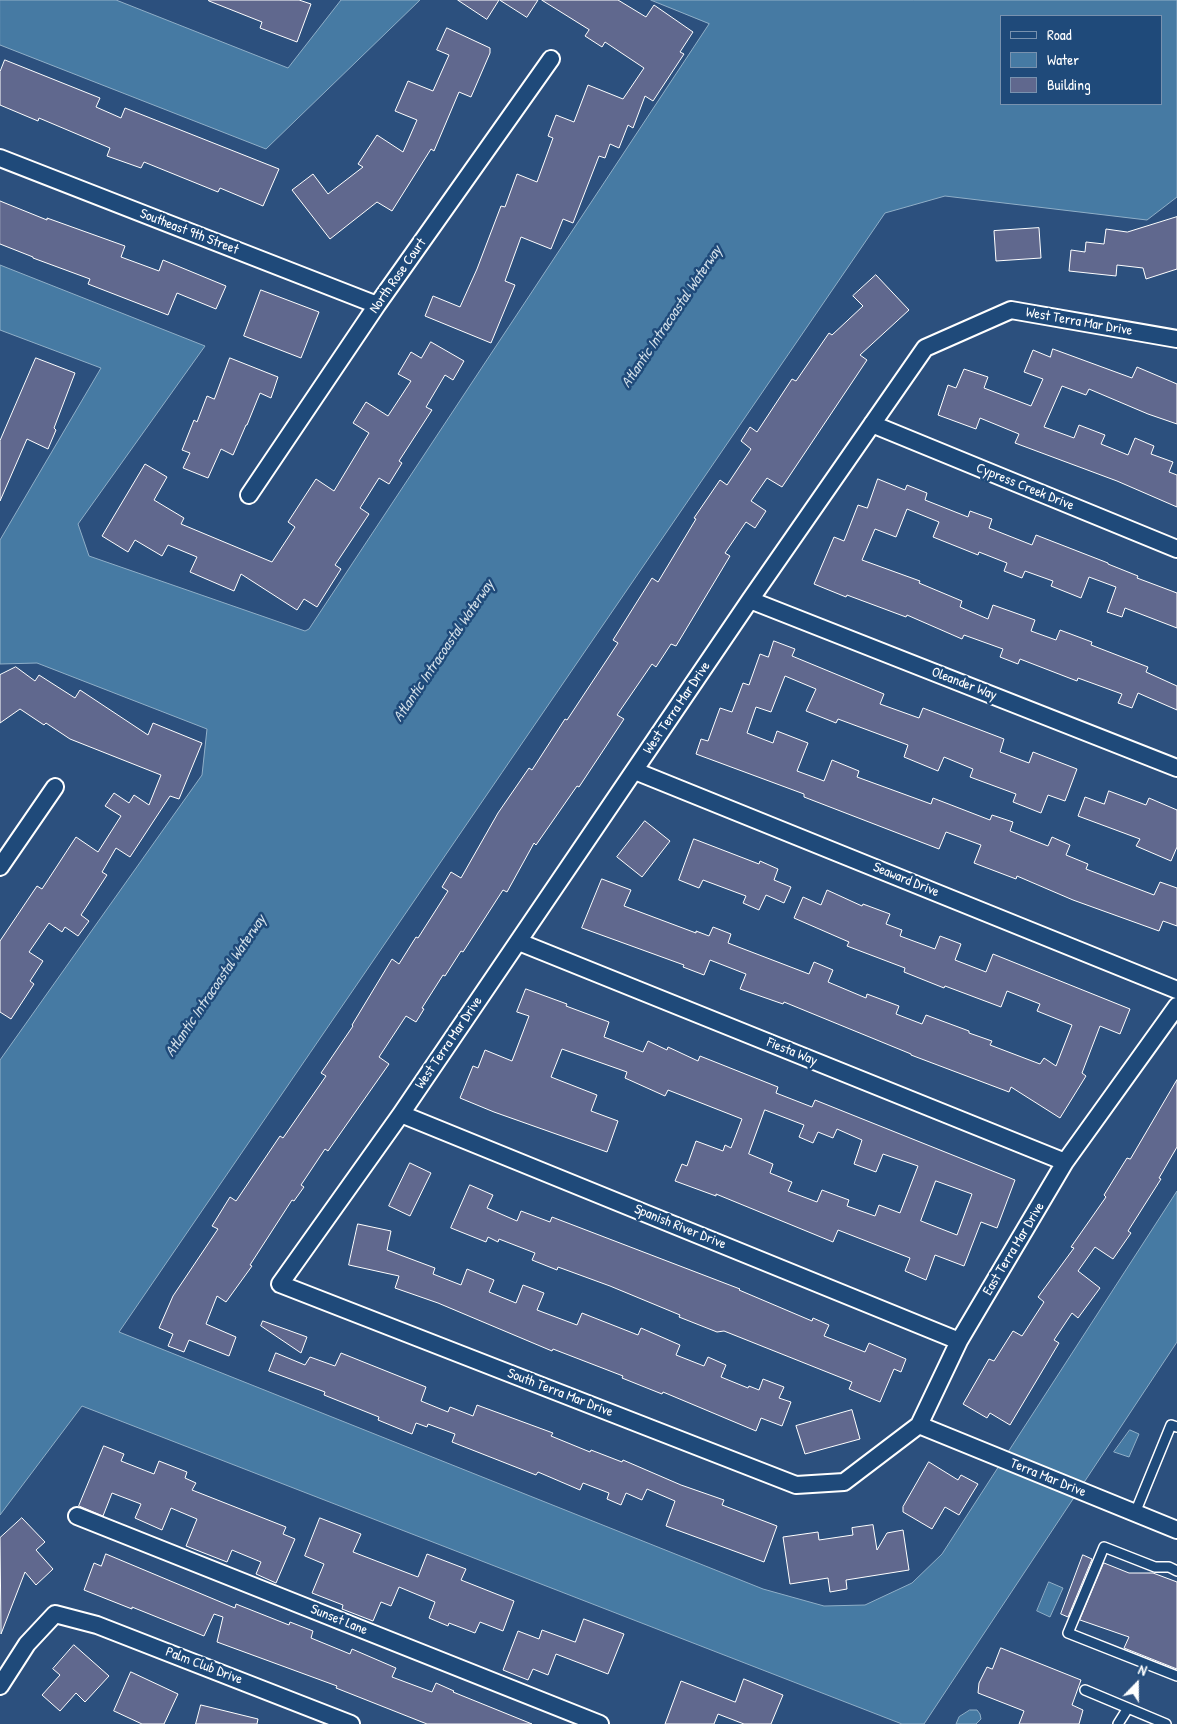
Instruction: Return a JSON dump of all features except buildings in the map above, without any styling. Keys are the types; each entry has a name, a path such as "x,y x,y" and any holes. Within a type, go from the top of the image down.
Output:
{"street":[{"name":"North Rose Court","path":"249,495 377,305 551,59"},
{"name":"Southeast 9th Street","path":"0,158 377,305"},
{"name":"West Terra Mar Drive","path":"280,1284 519,942 750,600 925,348 1011,310 1177,339"},
{"name":"Cypress Creek Drive","path":"872,424 1177,549"},
{"name":"Oleander Way","path":"750,600 1177,768"},
{"name":"Seaward Drive","path":"635,771 1177,990"},
{"path":"0,867 55,787"},
{"name":"Fiesta Way","path":"519,942 1066,1162"},
{"name":"East Terra Mar Drive","path":"844,1482 919,1425 959,1340 1066,1162 1177,1006"},
{"name":"Spanish River Drive","path":"400,1114 959,1340"},
{"name":"South Terra Mar Drive","path":"280,1284 796,1485 844,1482"},
{"name":"Terra Mar Drive","path":"919,1425 1177,1530"},
{"name":"Sunset Lane","path":"77,1516 600,1724"},
{"name":"Palm Club Drive","path":"0,1686 27,1644 55,1614 97,1624 351,1724"}],"lane":[{"path":"1135,1513 1170,1424 1177,1427"},
{"path":"1177,1571 1169,1567 1155,1567 1104,1547 1068,1632 1177,1676"},
{"path":"1085,1690 1166,1724"},
{"path":"1118,1724 1128,1708"}],"water":[{"path":"0,0 116,0 288,68 341,0 420,0 266,149 0,45"},
{"name":"Atlantic Intracoastal Waterway","path":"651,0 1177,0 1177,197 1147,220 945,196 885,213 119,1332 763,1589 824,1606 865,1605 912,1583 942,1554 1177,1191 1177,1342 924,1724 902,1724 82,1406 0,1515 0,1060 202,775 207,729 37,663 0,664 0,540 101,368 0,330 0,265 205,346 78,524 89,556 305,631 309,629 709,24"},
{"path":"1130,1430 1139,1434 1129,1457 1114,1452"},
{"path":"1049,1582 1063,1588 1050,1617 1037,1611"},
{"path":"970,1710 977,1710 981,1719 976,1724 956,1724 959,1717"}]}
